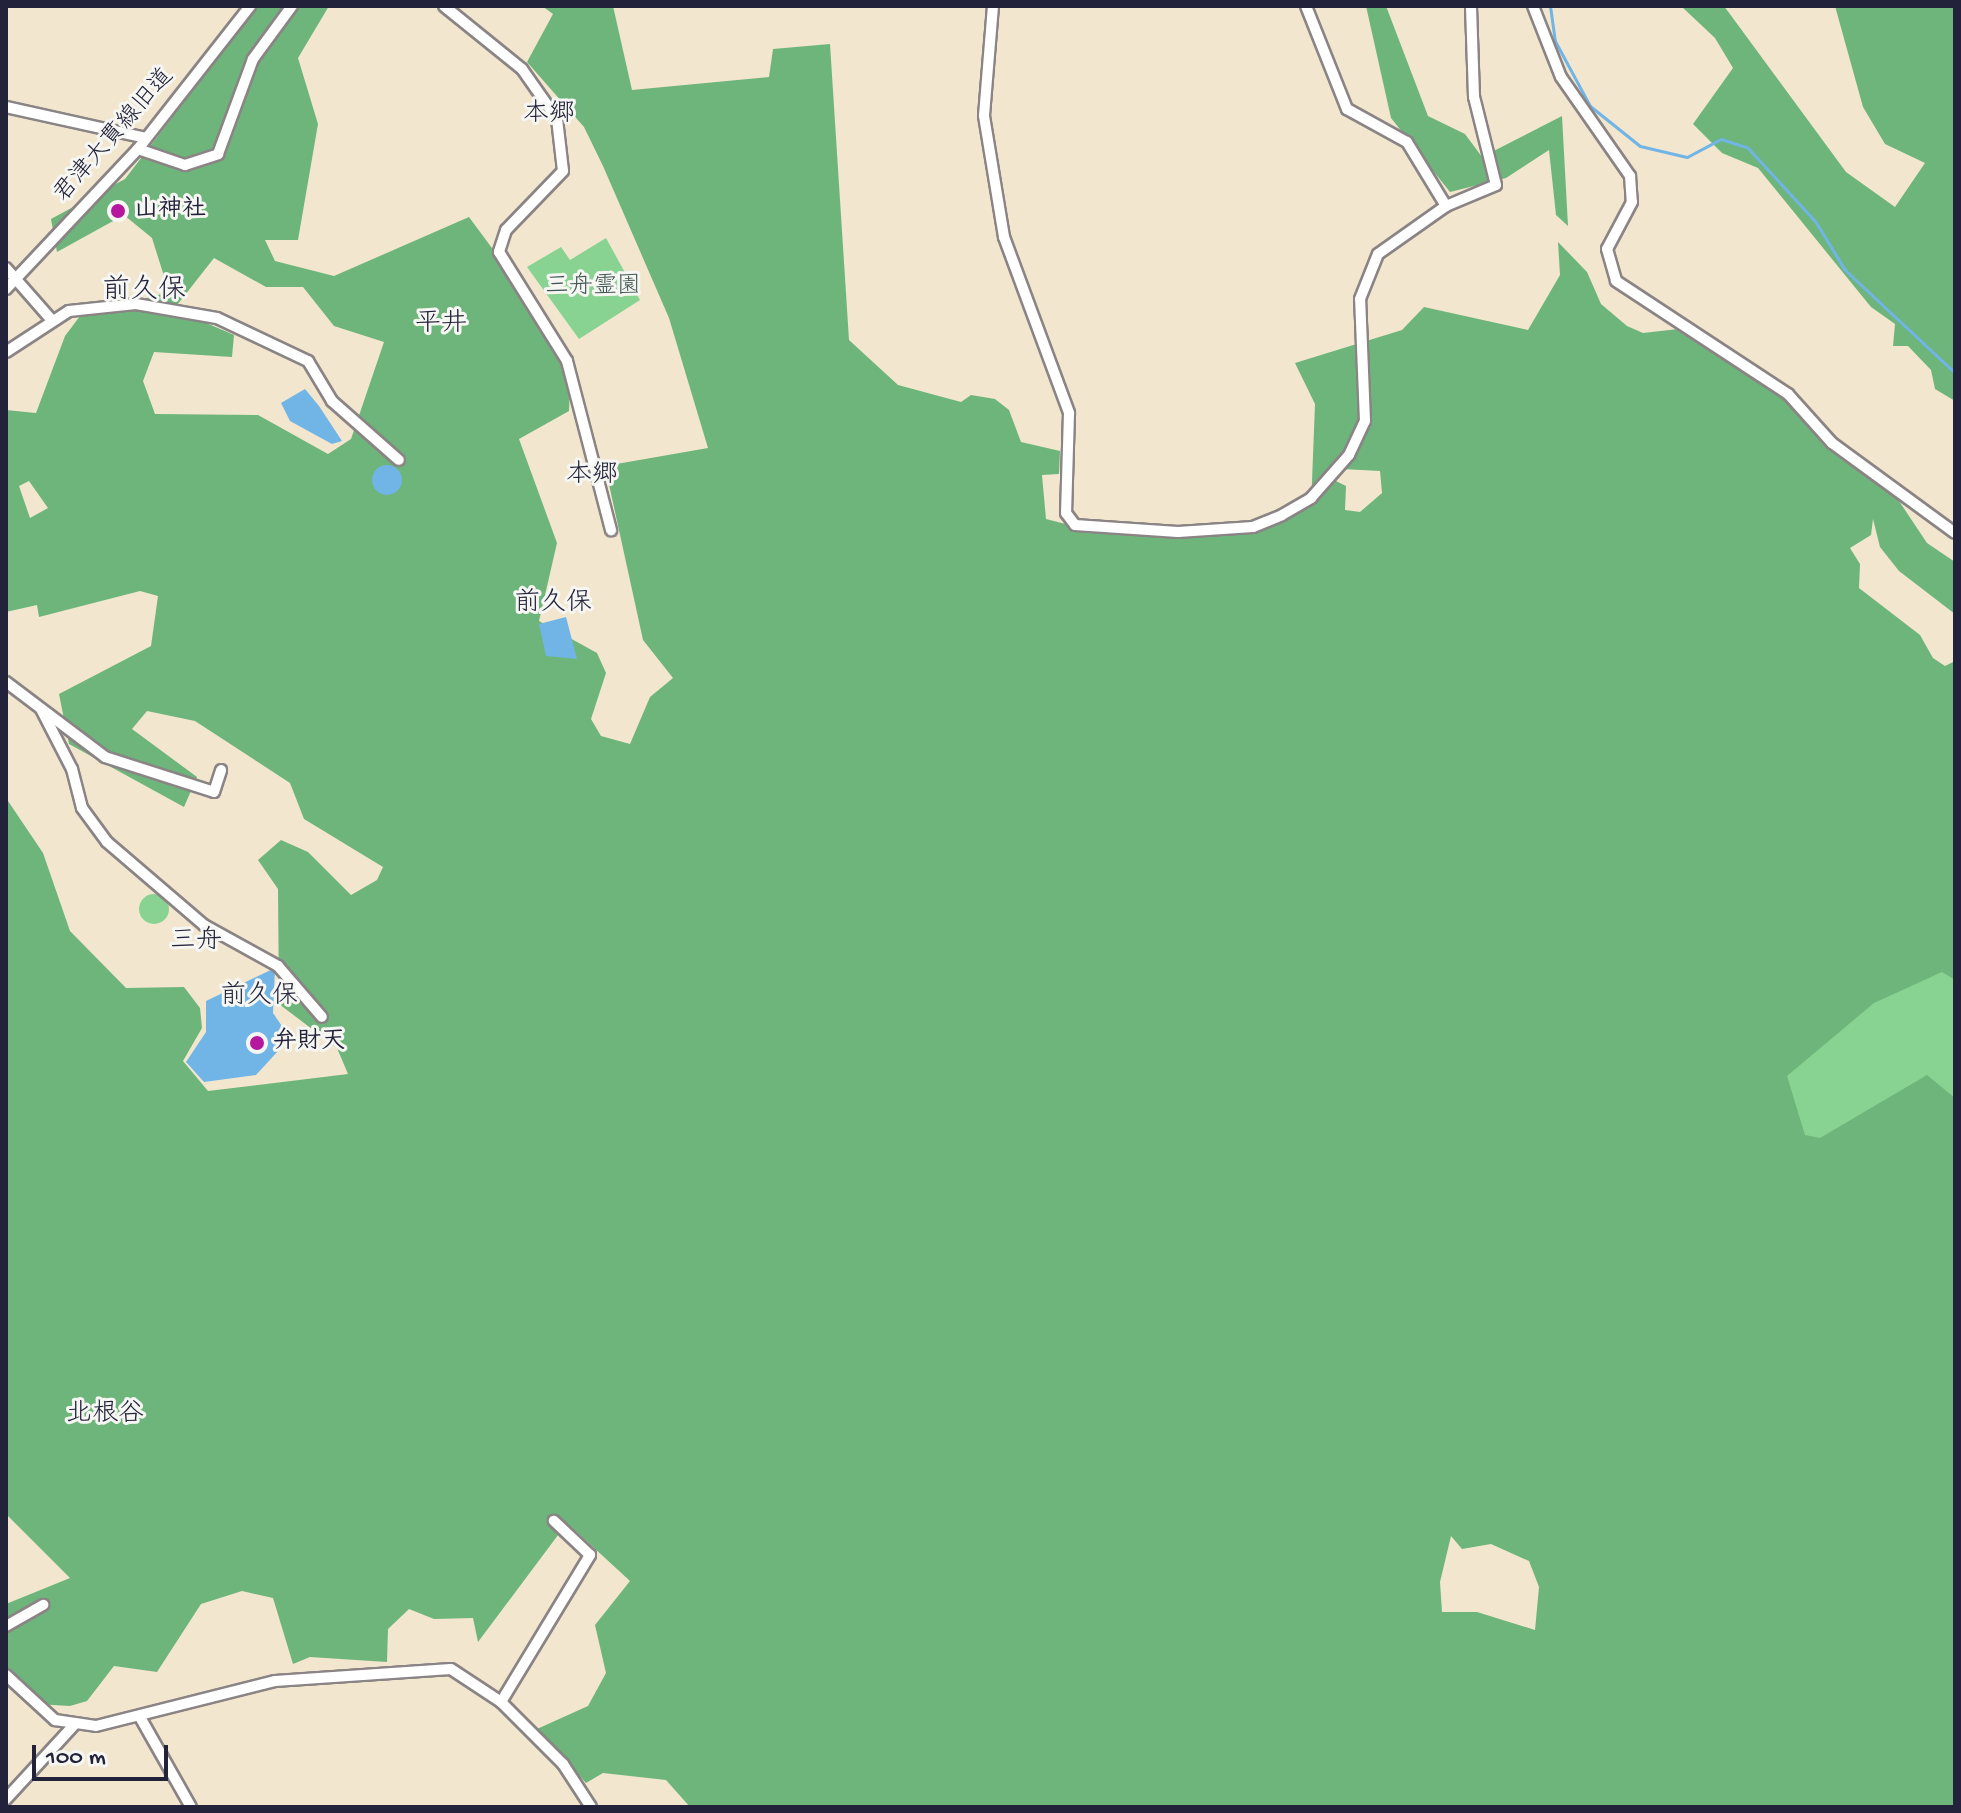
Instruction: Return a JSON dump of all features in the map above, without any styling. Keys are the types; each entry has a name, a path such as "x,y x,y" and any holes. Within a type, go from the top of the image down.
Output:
{"street":[{"name":"君津大貫線旧道","path":"6,289 138,149 250,6"},
{"path":"138,149 185,165 218,154 253,59 292,6"},
{"path":"444,6 522,69 557,119 563,171 506,230 499,252 567,361 611,530"},
{"path":"993,6 989,143 1004,237 1069,413 1066,513 1075,525 1227,531 1253,527 1311,498 1337,475 1365,421 1363,284 1394,237 1446,206 1490,190 1497,177 1474,97 1471,6"},
{"path":"1306,6 1347,109 1407,142 1446,206"},
{"path":"1533,6 1561,77 1630,176 1632,202 1607,249 1616,281 1788,394 1832,443 1955,533"},
{"path":"6,107 146,138"},
{"path":"6,268 50,318"},
{"path":"6,352 50,318 136,304 240,325 308,361 332,401 399,460"},
{"path":"6,682 105,757 214,792 221,770"},
{"path":"41,709 72,769 82,808 107,842 204,925 278,966 322,1017"},
{"path":"501,1702 590,1555 554,1521"},
{"path":"6,1626 43,1605"},
{"path":"6,1675 39,1710 74,1725 140,1717 275,1681 435,1666 470,1677 501,1702 563,1764 591,1807"},
{"path":"140,1717 191,1807"},
{"path":"6,1799 74,1725"}],"green space":[{"path":"258,6 329,6 298,58 318,124 298,240 265,240 275,261 334,276 469,217 571,355 569,411 519,439 557,543 539,621 597,653 606,673 591,719 601,736 630,744 650,697 673,678 643,640 605,466 708,448 669,318 603,166 584,127 527,62 553,14 542,6 613,6 632,90 769,77 773,49 830,44 849,340 898,385 961,402 971,395 995,399 1009,410 1021,442 1060,451 1059,474 1042,475 1046,519 1093,531 1178,536 1254,520 1301,499 1311,507 1315,404 1295,363 1402,330 1424,307 1528,330 1560,275 1558,242 1587,272 1601,304 1627,326 1643,333 1678,329 1792,401 1897,498 1927,543 1955,562 1955,614 1899,571 1880,547 1873,519 1871,535 1850,548 1860,564 1859,588 1920,635 1933,658 1945,666 1955,661 1955,980 1942,972 1874,1003 1787,1076 1805,1135 1820,1138 1927,1075 1955,1098 1955,1807 690,1807 666,1780 603,1773 586,1783 537,1729 588,1706 606,1673 595,1625 630,1581 567,1523 478,1642 473,1618 434,1619 409,1609 388,1629 387,1662 310,1657 293,1664 273,1598 242,1591 201,1604 157,1672 114,1666 87,1701 70,1706 36,1704 20,1691 7,1667 6,1604 70,1578 6,1514 6,798 43,853 70,931 126,988 184,987 200,1008 202,1028 183,1061 208,1091 348,1074 337,1048 279,1004 278,889 258,860 281,840 308,852 351,895 377,880 383,867 304,819 290,783 195,721 147,711 132,729 197,777 184,807 69,744 59,694 151,646 158,596 140,591 39,617 37,605 6,612 6,410 36,413 65,336 80,316 169,292 152,238 124,215 57,252 51,219 125,179","holes":["214,258 266,287 303,287 334,326 384,342 351,439 328,454 258,415 155,414 143,381 154,352 232,357 234,335 174,309","1342,469 1380,471 1382,493 1360,512 1345,510 1346,486 1332,479","29,481 48,508 30,518 19,486","1451,1536 1462,1549 1491,1544 1529,1561 1539,1587 1535,1630 1477,1612 1442,1612 1440,1582"]},
{"path":"1366,6 1386,6 1428,116 1465,134 1482,157 1562,116 1568,226 1556,215 1549,150 1506,178 1450,192 1391,118"},
{"path":"1681,6 1724,6 1846,172 1895,207 1925,163 1885,144 1863,107 1835,6 1955,6 1955,401 1935,389 1931,370 1908,346 1893,346 1895,324 1871,307 1758,168 1722,153 1693,124 1733,68 1715,38"},
{"name":"三舟霊園","path":"606,238 640,300 579,339 527,267 561,247 570,260"},
{"path":"154,894 165,898 169,909 165,920 154,924 143,920 139,909 143,898"},
{"path":"1955,946 1955,1262 1787,1159 1750,1068"}],"water":[{"path":"305,389 342,441 332,444 290,421 281,403"},
{"path":"387,465 398,469 402,480 398,491 387,495 376,491 372,480 376,469"},
{"path":"566,617 577,659 546,656 539,624"},
{"path":"275,968 273,1013 290,1038 256,1075 204,1082 186,1062 206,1032 206,1001"}],"waterway":[{"path":"1550,6 1555,41 1590,106 1640,146 1687,157 1721,139 1748,148 1815,221 1845,270 1955,373"}],"place":[{"name":"山神社","path":"118,211"},
{"name":"弁財天","path":"257,1043"}],"district":[{"name":"本郷","path":"549,116"},
{"name":"前久保","path":"144,292"},
{"name":"平井","path":"441,326"},
{"name":"本郷","path":"592,477"},
{"name":"前久保","path":"553,605"},
{"name":"三舟","path":"196,943"},
{"name":"前久保","path":"259,998"},
{"name":"北根谷","path":"105,1416"}]}
